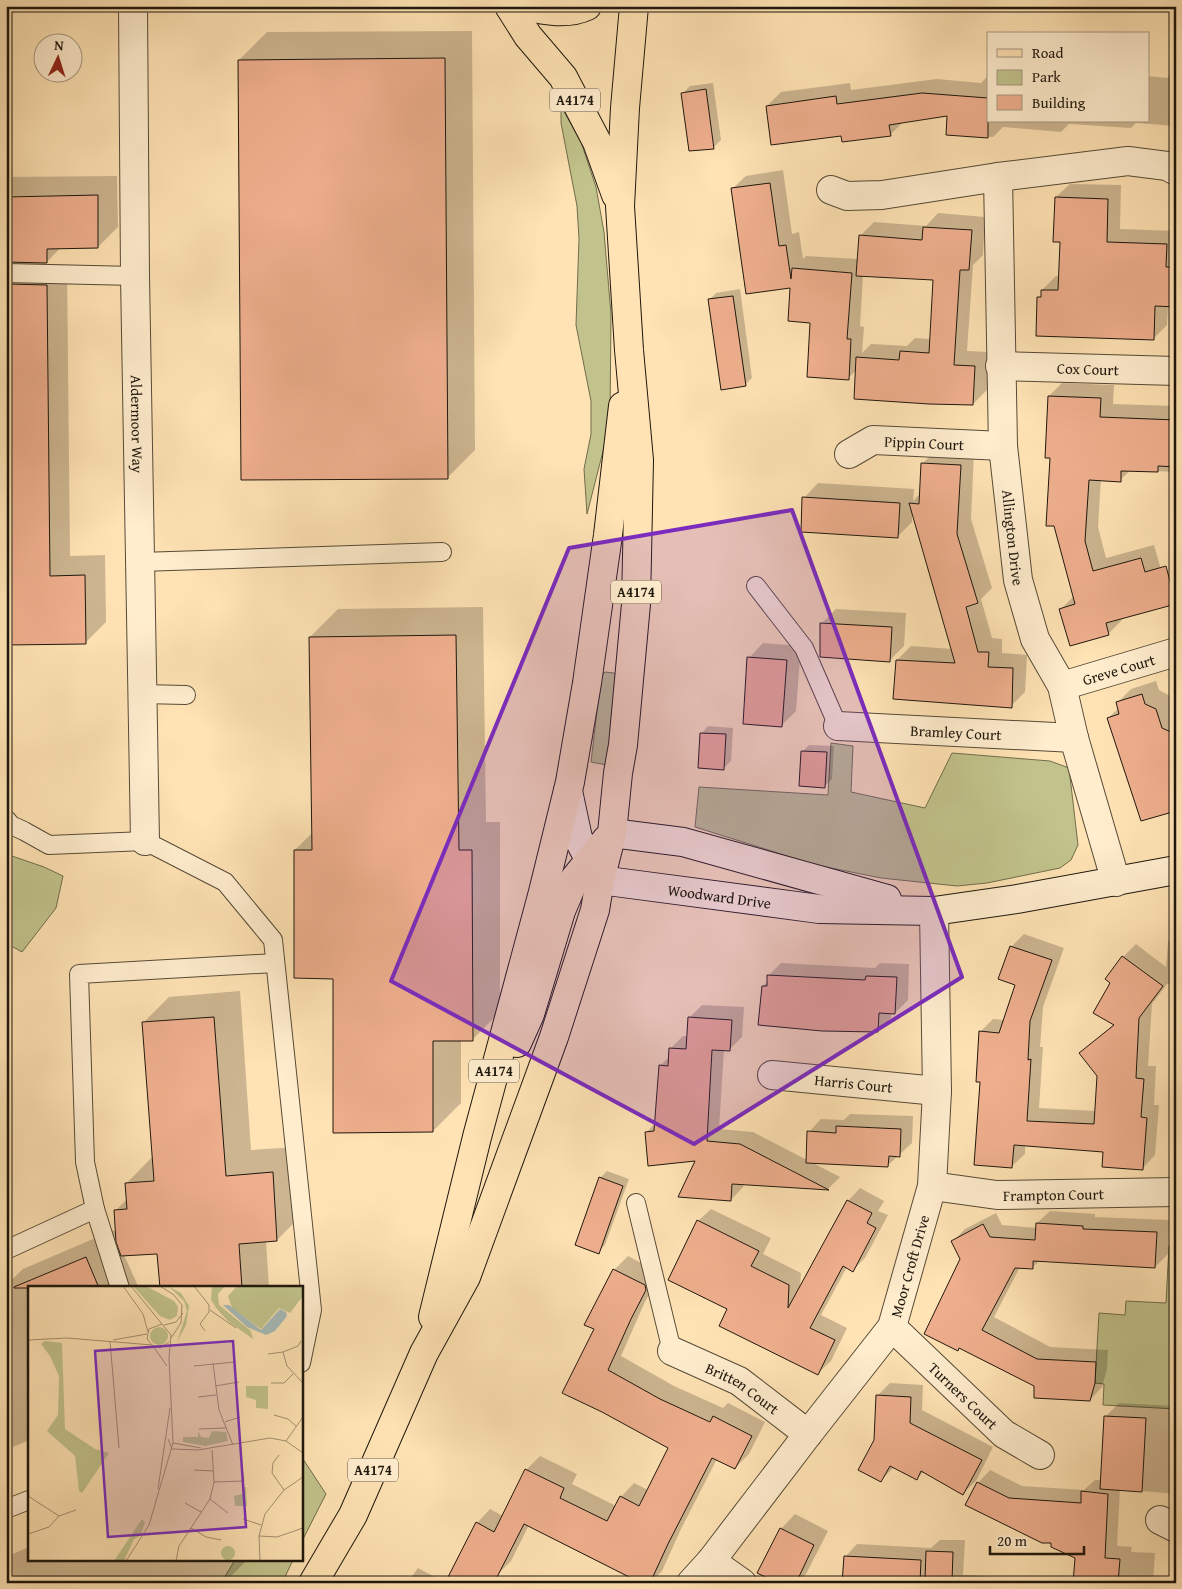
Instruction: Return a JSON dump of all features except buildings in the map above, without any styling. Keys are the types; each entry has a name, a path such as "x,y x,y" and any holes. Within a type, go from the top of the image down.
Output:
{"main road":[{"name":"A4174","path":"508,6 528,36 563,77 596,142 620,206"},
{"path":"526,6 560,12 581,9 587,6"},
{"name":"A4174","path":"313,1583 353,1515 424,1353 466,1278 554,1037 595,910 595,870 612,833 623,745 636,604 639,460 629,350 620,206 625,108 634,6"},
{"name":"A4174","path":"424,1353 477,1137 542,896 568,791 605,554 629,350"},
{"name":"A4174","path":"477,1137 530,1014 561,911 575,878 595,870"}],"street":[{"name":"Aldermoor Way","path":"133,6 135,276 145,840"},
{"path":"831,190 846,196 882,195 998,177 1128,161 1167,166 1176,171"},
{"name":"Allington Drive","path":"998,177 1000,366 1003,446 1018,580 1036,639 1062,686 1074,738 1116,882"},
{"name":"Cox Court","path":"1000,366 1176,372"},
{"name":"Pippin Court","path":"850,454 873,440 1003,446"},
{"name":"Greve Court","path":"1062,686 1176,652"},
{"name":"Bramley Court","path":"838,726 1074,738"},
{"path":"568,791 578,838 595,870"},
{"name":"Woodward Drive","path":"612,833 683,842 846,889 934,911"},
{"name":"Woodward Drive","path":"595,870 819,909 934,911 1017,899 1176,870"},
{"name":"Moor Croft Drive","path":"691,1583 711,1561 892,1327 932,1186 936,1091 934,911"},
{"name":"Harris Court","path":"772,1075 936,1091"},
{"name":"Frampton Court","path":"932,1186 997,1195 1176,1192"},
{"name":"Turners Court","path":"892,1327 1004,1434 1040,1455"},
{"name":"Britten Court","path":"672,1351 739,1381 808,1434"},
{"path":"711,1561 742,1583"}],"lane":[{"path":"6,273 135,276"},
{"path":"140,562 442,552"},
{"path":"756,586 804,648 838,726"},
{"path":"142,694 186,695"},
{"path":"6,819 11,825 24,830 49,845 145,840 225,882 273,940 312,1310 302,1358"},
{"path":"119,1286 95,1209 85,1162 79,974 275,963"},
{"path":"636,1203 672,1351"},
{"path":"6,1250 95,1209"},
{"path":"6,1509 28,1500"}],"highlighted area":[{"path":"792,510 962,977 694,1144 391,981 569,548"}],"green space":[{"path":"561,106 581,142 596,187 604,232 611,314 610,424 587,514 584,469 591,434 591,401 576,325 579,239 577,206 561,123"},
{"path":"605,672 614,673 617,676 607,765 591,762 601,677"},
{"path":"831,743 853,746 851,792 925,808 952,753 1050,761 1069,768 1078,845 1071,860 1060,868 987,883 957,886 881,878 816,865 695,827 699,787 828,795"},
{"path":"6,854 44,867 63,876 56,908 22,952 6,943"},
{"path":"1169,1246 1176,1246 1176,1409 1103,1405 1104,1384 1095,1383 1099,1313 1125,1315 1126,1301 1166,1303"},
{"path":"302,1458 326,1494 302,1541"},
{"path":"234,1562 292,1562 282,1583 221,1583"}]}
